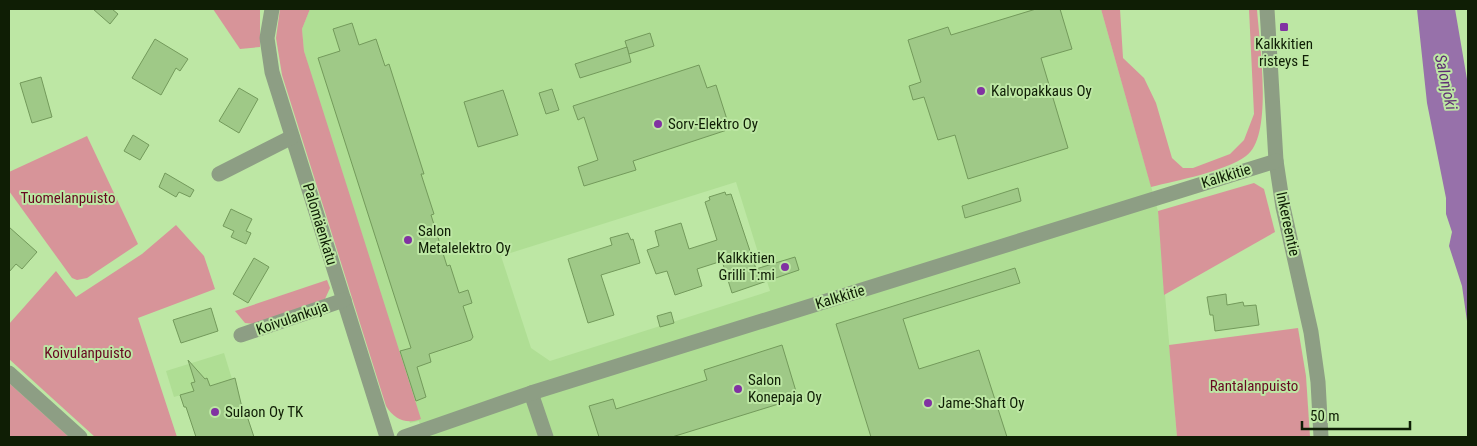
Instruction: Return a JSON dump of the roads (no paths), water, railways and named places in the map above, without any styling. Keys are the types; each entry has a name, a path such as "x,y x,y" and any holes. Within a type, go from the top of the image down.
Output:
{"street":[{"name":"Palomäenkatu","path":"272,9 267,38 270,60 292,137 387,437"},
{"name":"Inkereentie","path":"1268,9 1276,161 1283,207 1311,332 1318,382 1321,437"},
{"path":"219,174 292,137"},
{"name":"Kalkkitie","path":"404,437 531,393 1276,161"},
{"name":"Koivulankuja","path":"241,335 344,300"},
{"path":"9,373 80,437"},
{"path":"531,393 546,437"}],"water":[{"name":"Salonjoki","path":"1417,9 1455,9 1468,85 1468,328 1462,286 1449,246 1452,232 1446,214 1446,198 1427,103"}],"place":[{"name":"Kalkkitien risteys E","path":"1284,27"},
{"name":"Kalvopakkaus Oy","path":"981,91"},
{"name":"Sorv-Elektro Oy","path":"658,124"},
{"name":"Salon Metalelektro Oy","path":"408,240"},
{"name":"Kalkkitien Grilli T:mi","path":"785,267"},
{"name":"Salon Konepaja Oy","path":"738,389"},
{"name":"Jame-Shaft Oy","path":"928,403"},
{"name":"Sulaon Oy TK","path":"215,412"}],"park label":[{"name":"Tuomelanpuisto","path":"68,198"},
{"name":"Koivulanpuisto","path":"88,353"},
{"name":"Rantalanpuisto","path":"1254,386"}]}
